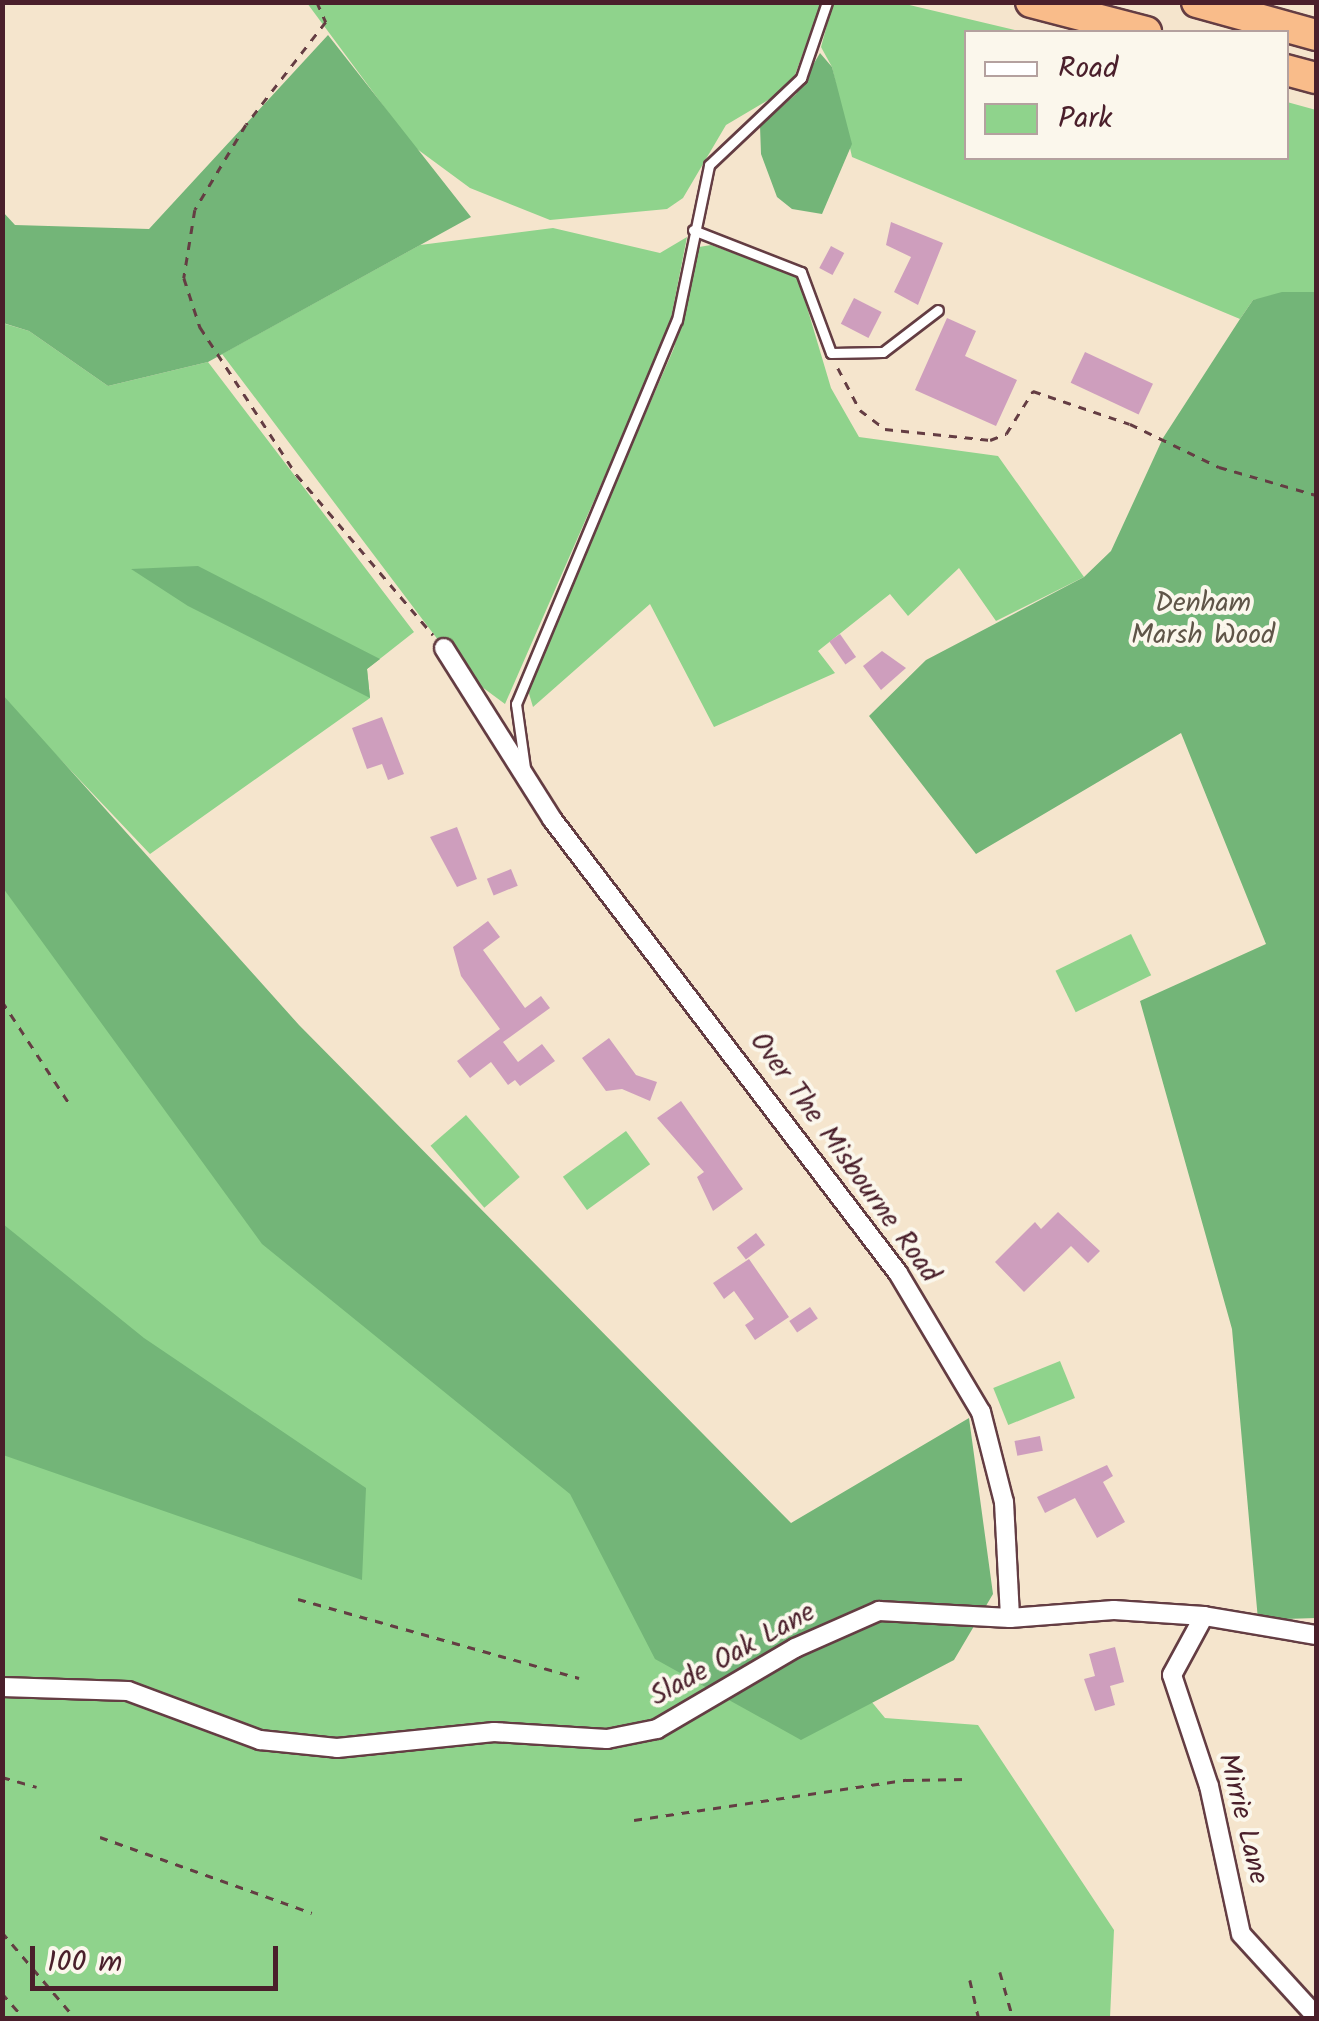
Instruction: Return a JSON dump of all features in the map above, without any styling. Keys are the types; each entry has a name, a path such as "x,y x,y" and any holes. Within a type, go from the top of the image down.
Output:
{"highway":[{"path":"1031,2 1138,30"},
{"path":"1197,2 1316,34"},
{"path":"1289,71 1316,78"}],"street":[{"name":"Over The Misbourne Road","path":"444,648 524,778 898,1272 981,1412 1004,1502 1010,1618"},
{"name":"Slade Oak Lane","path":"2,1686 128,1691 260,1740 337,1748 494,1732 607,1739 656,1729 794,1648 879,1611 1010,1618 1114,1610 1204,1616 1316,1635"},
{"name":"Mirrie Lane","path":"1204,1616 1172,1676 1208,1786 1241,1934 1316,2016"}],"lane":[{"path":"524,778 516,704 650,393 677,320 708,165 792,90 816,46 827,2"},
{"path":"694,230 801,272 831,353 884,352 938,310"}],"path":[{"path":"317,2 326,22 246,125 195,210 184,278 200,327 297,475 444,648"},
{"path":"831,353 860,410 885,429 990,440 1006,434 1032,391 1130,424 1219,467 1316,495"},
{"path":"2,1001 69,1103"},
{"path":"298,1599 579,1678"},
{"path":"634,1820 906,1780 964,1779 961,1770"},
{"path":"2,1777 37,1787"},
{"path":"100,1837 312,1913"},
{"path":"2,1932 75,2018"},
{"path":"1000,1972 1013,2018"},
{"path":"970,1980 978,2018"},
{"path":"2,1993 24,2018"}],"green space":[{"path":"307,3 821,3 795,75 775,96 726,125 683,198 667,209 550,220 470,188 413,146"},
{"path":"833,3 901,3 1015,30 964,30 964,160 1289,160 1289,103 1316,110 1316,292 1253,300 1240,319 852,157 832,67 821,47"},
{"path":"328,35 471,217 208,362 108,386 29,331 3,323 3,212 15,225 149,229"},
{"path":"820,53 832,67 852,144 822,214 792,209 777,197 761,154 760,126 796,94"},
{"path":"553,228 660,253 687,237 669,329 505,704 463,673 222,354 420,245"},
{"path":"711,245 798,277 831,388 859,437 998,456 1084,577 996,621 959,568 908,616 890,594 818,651 835,673 714,727 650,604 533,707 527,687 674,348 699,247"},
{"name":"Denham Marsh Wood","path":"1282,292 1316,292 1316,1618 1258,1620 1232,1329 1140,1001 1266,944 1181,733 976,854 869,716 926,660 1084,577 1111,551 1163,438 1240,319 1253,300"},
{"path":"2,323 29,331 108,386 208,362 414,632 367,669 370,698 150,854 3,699"},
{"path":"198,566 380,659 367,669 370,698 188,606 131,569"},
{"path":"2,694 299,1025 791,1523 969,1418 993,1594 954,1660 801,1740 655,1659 570,1494 262,1244 3,888"},
{"path":"2,711 520,1275 885,1718 978,1725 1114,1930 1110,2018 3,2018"},
{"path":"1131,934 1151,975 1076,1012 1056,971"},
{"path":"466,1115 520,1177 484,1208 431,1146"},
{"path":"626,1131 650,1164 587,1210 563,1177"},
{"path":"3,1224 144,1338 366,1488 362,1580 3,1455"},
{"path":"1060,1361 1075,1398 1008,1425 993,1388"}],"building":[{"path":"891,222 943,243 918,305 894,292 911,257 886,245"},
{"path":"831,246 844,253 833,275 819,268"},
{"path":"854,298 882,312 868,338 841,324"},
{"path":"947,318 976,331 965,356 1017,380 996,426 915,390"},
{"path":"1085,352 1153,384 1139,415 1071,383"},
{"path":"840,634 856,657 845,664 829,641"},
{"path":"882,651 906,668 881,690 863,666"},
{"path":"382,717 404,774 388,780 382,764 367,769 352,728"},
{"path":"457,827 477,879 457,887 430,837"},
{"path":"511,869 518,886 494,895 487,879"},
{"path":"488,921 500,937 483,950 525,1008 541,996 550,1008 503,1042 518,1062 542,1044 555,1061 520,1086 515,1080 508,1085 491,1062 470,1078 457,1061 500,1029 461,976 453,947"},
{"path":"609,1038 636,1075 657,1082 650,1101 622,1089 606,1091 582,1058"},
{"path":"681,1101 743,1189 713,1211 697,1177 704,1172 657,1118"},
{"path":"1058,1212 1100,1251 1088,1263 1071,1246 1024,1292 995,1262 1035,1222 1041,1229"},
{"path":"756,1233 765,1245 746,1259 737,1247"},
{"path":"749,1259 789,1317 755,1340 745,1325 754,1319 734,1291 724,1299 713,1283"},
{"path":"810,1307 818,1319 797,1333 789,1321"},
{"path":"1040,1436 1043,1451 1017,1456 1014,1441"},
{"path":"1107,1465 1113,1476 1103,1482 1125,1522 1097,1538 1075,1498 1045,1513 1037,1497"},
{"path":"1115,1647 1124,1682 1110,1686 1115,1705 1095,1711 1084,1679 1095,1676 1089,1654"}]}
